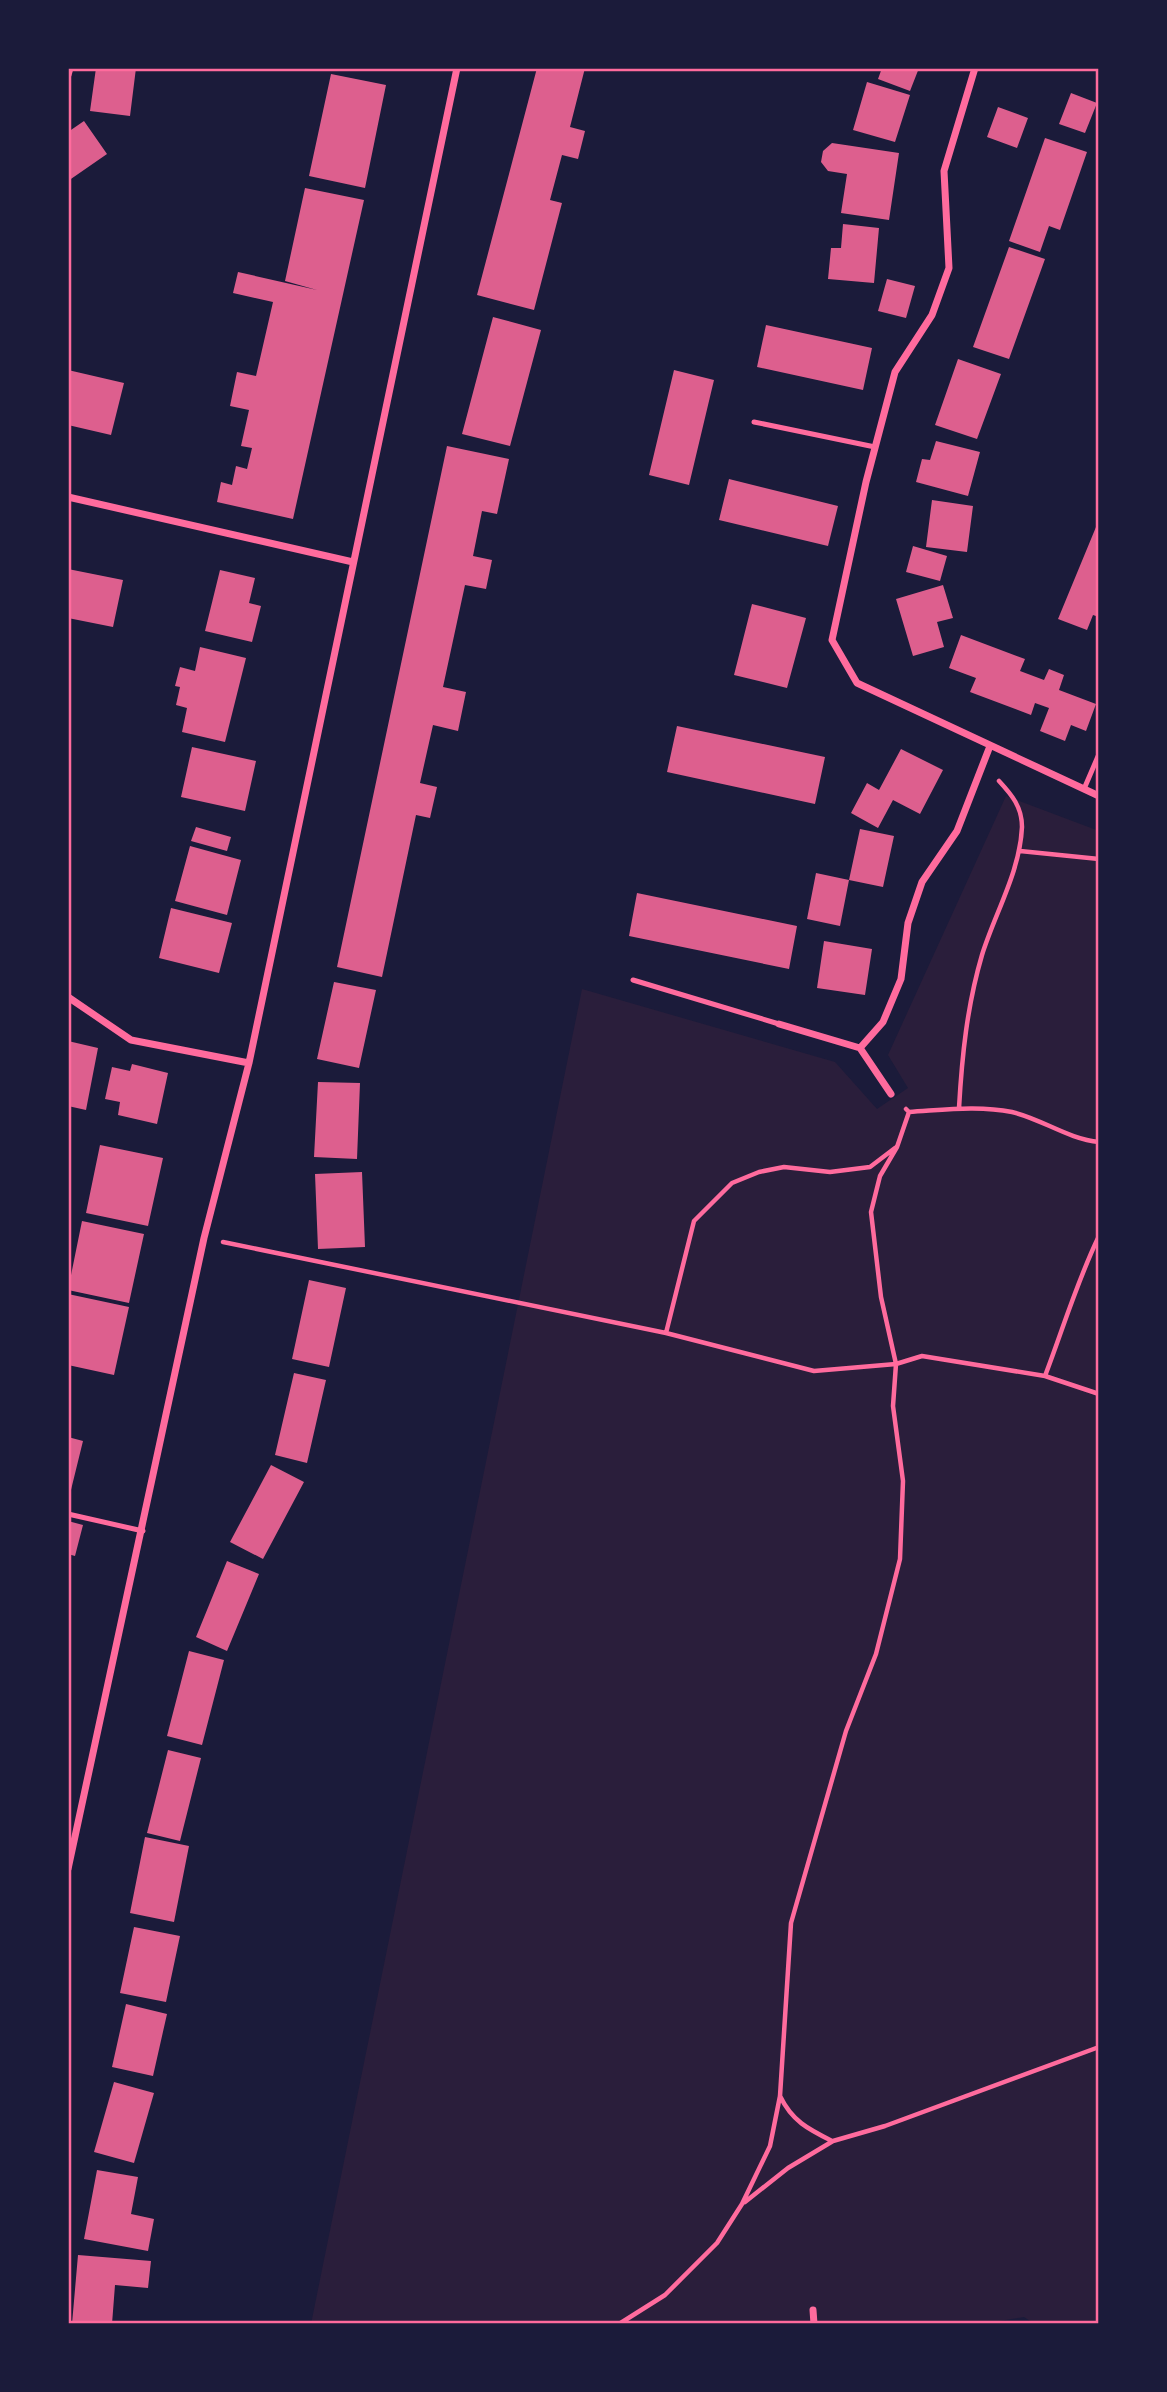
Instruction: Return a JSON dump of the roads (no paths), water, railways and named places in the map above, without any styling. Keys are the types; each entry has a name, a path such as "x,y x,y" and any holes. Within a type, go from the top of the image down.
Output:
{"street":[{"path":"68,75 70,68"},
{"path":"68,1868 143,1531 204,1238 249,1063 457,68"},
{"path":"975,68 944,171 949,268 932,315 895,372 875,447 832,640 858,683 1099,796"},
{"path":"68,497 353,562"},
{"path":"860,1048 883,1021 901,979 908,923 922,882 957,831 993,748"},
{"path":"68,997 131,1040 249,1063"},
{"path":"779,1024 860,1048 891,1094"},
{"path":"813,2310 814,2324"}],"lane":[{"path":"754,422 875,447"},
{"path":"1083,789 1099,754"},
{"path":"633,980 779,1024"},
{"path":"68,1514 143,1531"}]}
